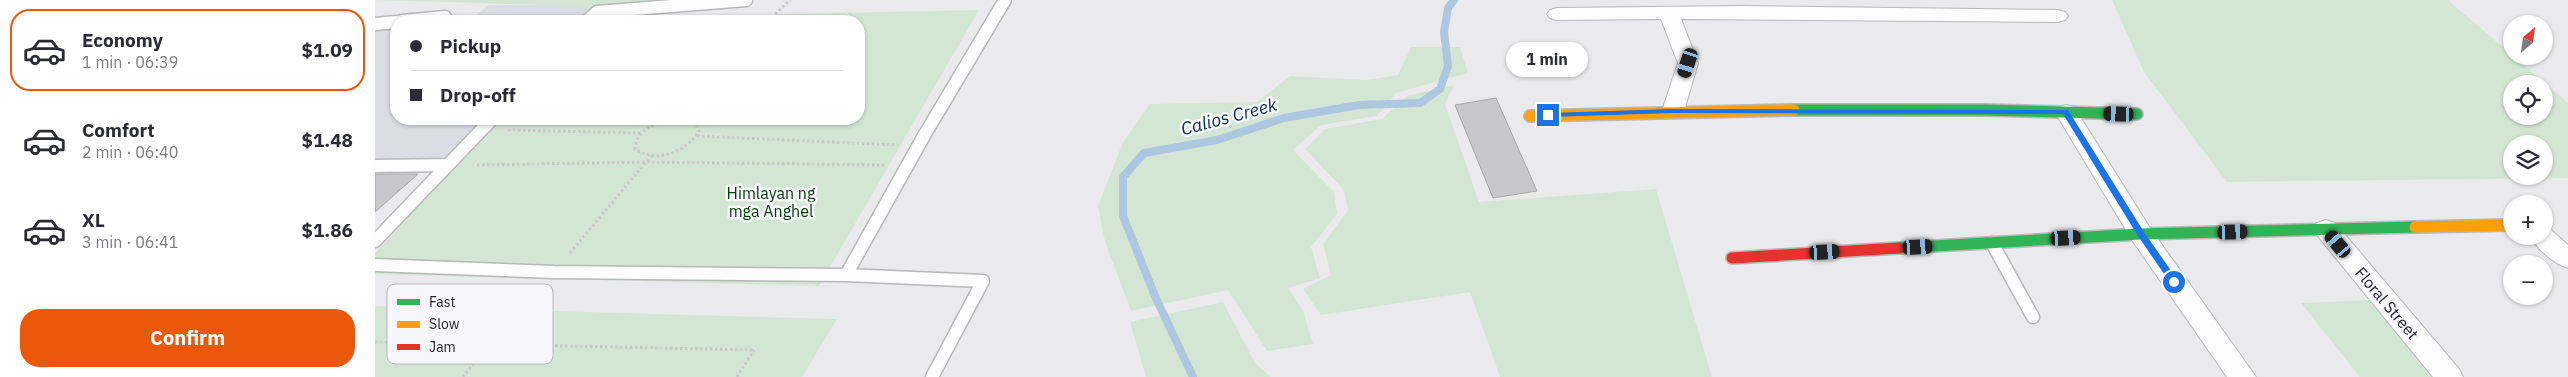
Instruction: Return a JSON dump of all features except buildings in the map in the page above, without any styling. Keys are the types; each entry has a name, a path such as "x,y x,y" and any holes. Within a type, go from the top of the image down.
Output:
{"street":[{"path":"1571,0 1557,14 1669,13 1745,6 2058,16"},
{"path":"1669,13 1688,63 1673,111"},
{"path":"1530,116 1673,111 2065,112 2137,114"},
{"path":"2065,112 2141,234 2241,377"},
{"path":"1732,258 2141,234 2503,225"},
{"name":"Floral Street","path":"2326,229 2449,377"},
{"path":"2552,245 2568,259"}],"lane":[{"path":"594,15 597,12 745,0"},
{"path":"846,275 907,165 1005,0"},
{"path":"375,24 390,23"},
{"path":"375,241 486,125"},
{"path":"375,166 448,165"},
{"path":"1992,243 2033,317"},
{"path":"375,266 554,272 846,275 983,281 932,377"}],"path":[{"path":"774,15 790,0"},
{"path":"655,125 641,133 634,144 635,149 644,155 652,156 677,150 697,136 918,146"},
{"path":"697,125 697,136"},
{"path":"482,129 641,133"},
{"path":"554,272 652,156"},
{"path":"448,165 647,162 907,165"},
{"path":"553,345 755,350 737,377"},
{"path":"463,377 473,364"}],"shaded area":[{"path":"489,5 601,5 592,15 476,15"},
{"path":"390,23 390,125 487,125 454,159 375,160 375,24"}],"green space":[{"path":"375,0 650,0 643,8"},
{"path":"2112,0 2448,0 2503,47 2503,65 2524,65 2535,75 2503,75 2503,125 2553,125 2553,90 2568,103 2568,178 2553,178 2553,135 2503,135 2503,179 2227,182 2144,72"},
{"name":"Himlayan ng mga Anghel","path":"979,10 819,286 375,274 375,253 495,125 865,125 865,15 772,15"},
{"path":"1411,47 1460,47 1468,73 1396,93 1377,116 1321,125 1293,150 1334,192 1337,214 1311,247 1320,278 1288,288 1303,311 1313,344 1267,351 1228,290 1131,311 1105,242 1098,206 1123,142 1150,104 1257,102 1290,76 1366,80 1398,75"},
{"path":"1454,85 1445,104 1479,202 1656,189 1712,377 1500,377 1470,292 1321,315 1303,289 1331,275 1323,244 1348,210 1344,190 1305,149 1325,129 1382,119 1407,96"},
{"path":"2372,300 2438,377 2360,377 2301,303"},
{"path":"1223,302 1255,363 1271,377 1146,377 1130,322"},
{"path":"375,306 387,306 387,364 553,364 553,311 837,319 802,377 375,377"}],"waterway":[{"name":"Calios Creek","path":"1193,377 1155,296 1123,216 1123,177 1144,153 1217,140 1284,118 1359,105 1420,103 1440,89 1448,66 1444,32 1448,8 1454,0"}],"traffic: fast":[{"path":"1794,110 1985,110 2137,114"},
{"path":"1899,248 2141,234 2415,227"}],"traffic: slow":[{"path":"1530,116 1794,110"},
{"path":"2415,227 2503,225"}],"traffic: jam":[{"path":"1732,258 1899,248"}],"route":[{"path":"1548,115 1673,111 2065,112 2141,234 2174,282"}]}
